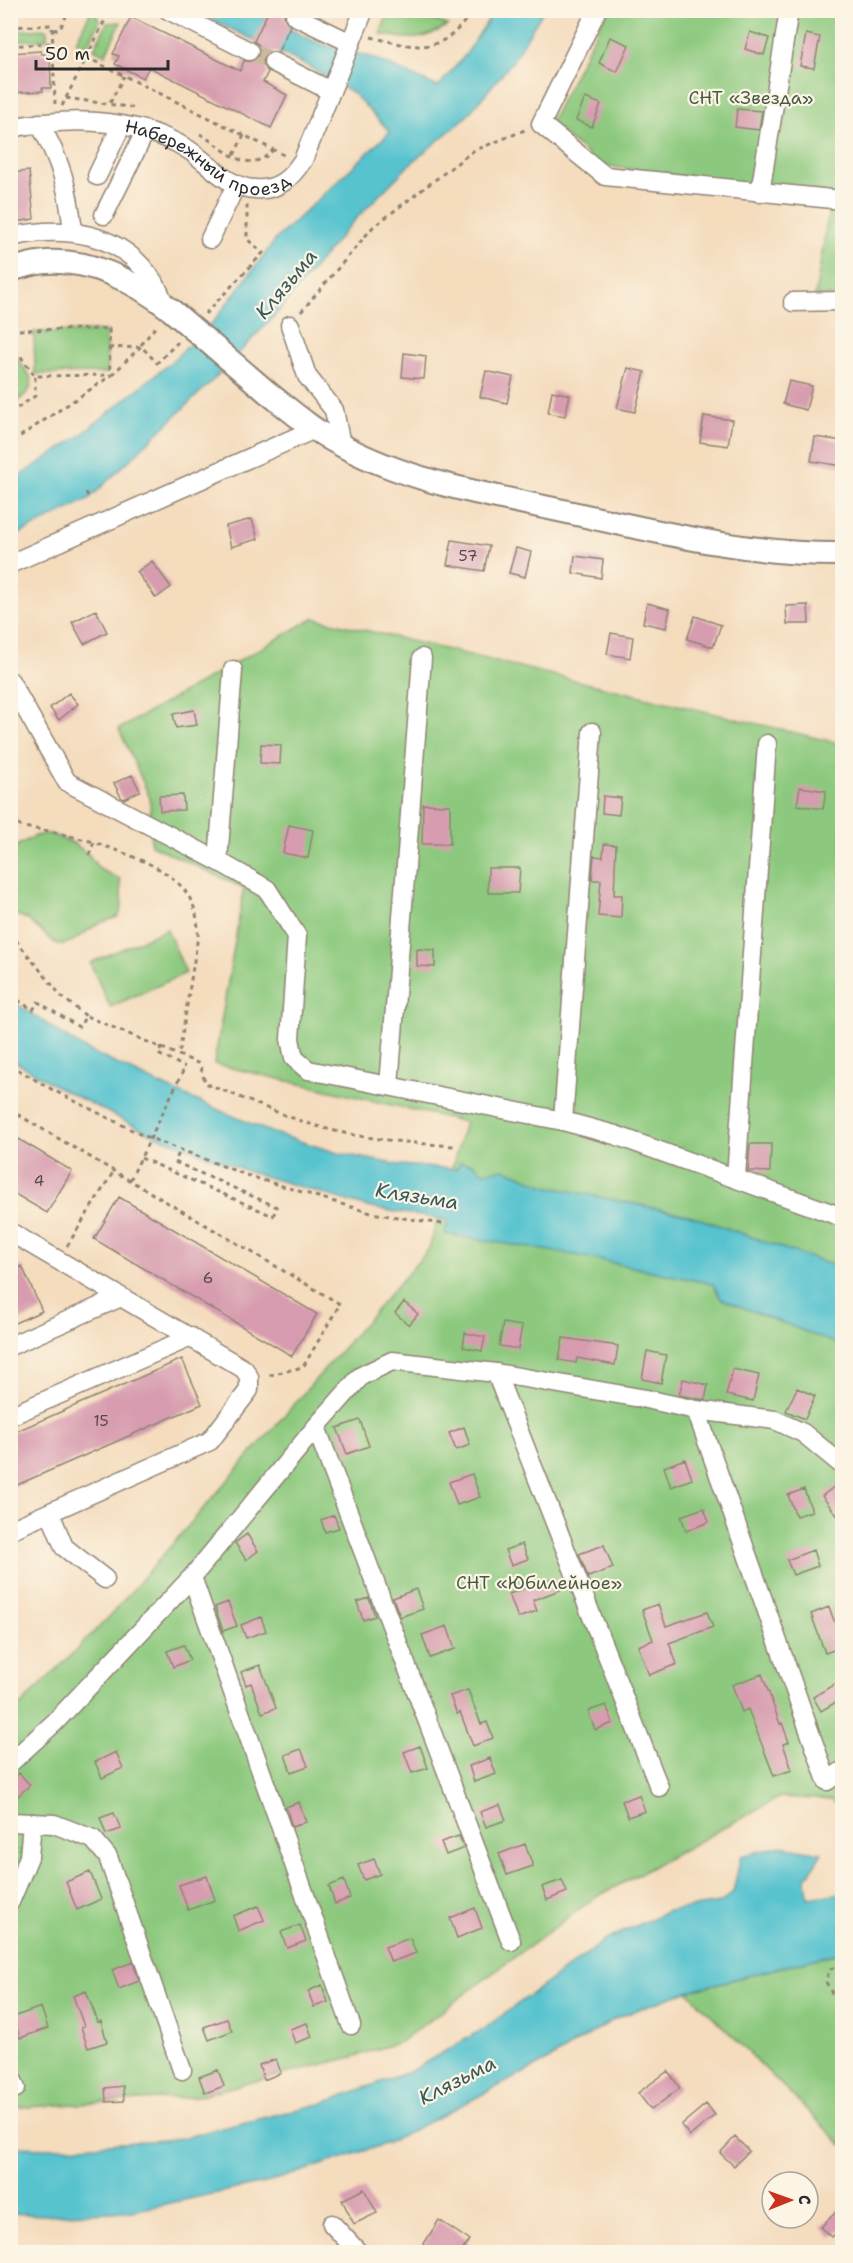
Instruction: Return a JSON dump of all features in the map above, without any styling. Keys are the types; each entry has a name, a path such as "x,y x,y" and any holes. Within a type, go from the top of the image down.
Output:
{"main road":[{"path":"10,270 38,263 83,265 125,279 165,313 315,429 341,445 397,470 454,486 661,533 807,554 843,554"}],"street":[{"path":"168,10 249,51"},
{"name":"Набережный проезд","path":"12,135 49,116 121,126 145,132 187,149 236,183 271,188 284,183 301,164 364,10"},
{"path":"597,10 541,124 605,176 843,200"},
{"path":"760,193 789,10"},
{"path":"296,16 350,45"},
{"path":"273,62 332,89"},
{"path":"49,116 53,147 65,178 73,231"},
{"path":"97,176 121,126"},
{"path":"104,214 145,132"},
{"path":"210,238 236,183"},
{"path":"10,237 48,231 73,231 112,244 135,259 154,281 165,313"},
{"path":"793,302 843,301"},
{"path":"290,325 307,376 334,410 341,445"},
{"path":"10,564 315,429"},
{"path":"389,1086 422,658"},
{"path":"218,861 233,670"},
{"path":"10,681 68,782 267,889 297,936 290,1039 294,1058 308,1070 563,1121 615,1135 843,1217"},
{"path":"563,1121 592,732"},
{"path":"736,1177 767,744"},
{"path":"10,1530 210,1441 249,1390 249,1380 244,1369 58,1260 15,1240"},
{"path":"10,1346 121,1297"},
{"path":"10,1416 190,1337"},
{"path":"10,1763 55,1722 192,1577 361,1376 392,1361 496,1372 696,1410 775,1420 804,1433 843,1465"},
{"path":"496,1372 659,1787"},
{"path":"696,1410 827,1781 843,1771"},
{"path":"316,1427 511,1941"},
{"path":"50,1513 64,1547 105,1579"},
{"path":"192,1577 351,2025"},
{"path":"10,1822 54,1824 93,1839 108,1857 182,2070"},
{"path":"10,1902 28,1857 32,1823"},
{"path":"332,2224 358,2253"}],"path":[{"path":"53,30 60,28 69,10"},
{"path":"102,10 107,16"},
{"path":"107,16 117,16 122,10"},
{"path":"418,10 445,18 449,10"},
{"path":"380,39 426,47 444,41 463,25 473,10"},
{"path":"49,116 86,57 107,16"},
{"path":"10,27 52,25 49,116"},
{"path":"10,46 53,43"},
{"path":"86,57 301,164"},
{"path":"110,103 124,76"},
{"path":"290,325 373,227 473,151 541,124"},
{"path":"10,158 16,155 12,135"},
{"path":"199,320 263,253 247,239 236,183 244,135"},
{"path":"11,443 111,375 140,346 165,313"},
{"path":"10,330 109,329 111,375"},
{"path":"109,348 140,346 157,363 182,338"},
{"path":"10,342 35,376 35,396 10,413"},
{"path":"35,376 111,375"},
{"path":"86,492 89,499"},
{"path":"10,820 22,827 94,842 165,871 188,893 195,906 198,936 179,1054"},
{"path":"89,855 94,842"},
{"path":"10,933 62,997 86,1016 200,1064 205,1083 328,1129 393,1141 454,1146"},
{"path":"10,995 33,1010 38,1002 79,1027 86,1016"},
{"path":"130,1180 185,1067 158,1054 162,1047"},
{"path":"10,1065 72,1100 140,1134 246,1175 371,1213 443,1224"},
{"path":"10,1110 340,1304 303,1367 249,1380"},
{"path":"141,1158 273,1216 277,1207 175,1162 180,1150"},
{"path":"58,1260 114,1171"},
{"path":"843,1963 829,1970 826,1982 843,2012"}],"green space":[{"path":"91,11 94,11 100,21 87,47 76,41"},
{"path":"389,11 407,11 448,25 439,31 416,38 380,34"},
{"name":"СНТ «Звезда»","path":"607,11 842,11 842,296 815,296 831,197 600,165 550,123"},
{"path":"121,22 105,55 94,49 107,23"},
{"path":"47,29 47,39 11,41 11,31"},
{"path":"106,331 107,373 35,374 34,332"},
{"path":"11,350 29,375 31,386 22,398 11,406"},
{"name":"СНТ «Юбилейное»","path":"314,618 842,744 842,1807 830,1800 780,1797 593,1899 400,2042 356,2056 192,2097 11,2108 11,1715 109,1617 429,1249 465,1122 214,1064 244,888 151,845 150,798 119,729"},
{"path":"43,834 50,834 73,843 89,855 99,869 120,879 122,906 119,916 100,923 73,941 61,944 55,943 27,919 11,913 11,849"},
{"path":"167,929 186,973 110,1007 90,963"},
{"path":"842,1952 842,2145 687,1991"}],"water":[{"name":"Клязьма","path":"194,11 252,11 320,44 371,57 438,87 467,53 494,11 543,11 512,62 466,117 408,166 348,227 276,314 212,381 89,499 11,538 11,482 77,438 169,364 213,322 277,238 390,132 354,94 310,67"},
{"name":"Клязьма","path":"11,1000 83,1048 167,1088 273,1133 338,1153 399,1165 457,1169 460,1162 474,1164 482,1172 505,1169 545,1186 689,1215 834,1266 842,1270 842,1346 721,1299 713,1284 575,1255 445,1234 448,1220 371,1208 247,1171 147,1132 54,1085 11,1059"},
{"name":"Клязьма","path":"781,1846 822,1853 806,1878 808,1898 842,1893 842,1952 687,1991 614,2019 549,2060 388,2143 269,2182 132,2211 43,2215 11,2213 11,2147 54,2148 177,2139 320,2104 409,2072 482,2030 606,1940 668,1911 720,1903 733,1892 741,1856"}],"building":[{"path":"269,10 285,10 284,17 290,26 278,52 267,52 262,62 268,72 263,82 287,95 271,128 149,67 143,78 115,64 119,56 113,54 131,17 240,71 244,61 255,61 259,56 259,45 254,41"},
{"path":"750,32 769,38 764,55 745,49"},
{"path":"806,34 820,37 814,68 800,66"},
{"path":"610,37 629,45 617,72 599,63"},
{"path":"41,51 41,54 50,54 51,88 42,88 43,91 10,93 10,53"},
{"path":"585,98 601,104 592,127 576,120"},
{"path":"737,109 762,111 759,130 735,127"},
{"path":"29,171 34,219 10,223 10,173"},
{"path":"404,353 426,356 424,379 402,377"},
{"path":"628,368 645,372 635,412 617,408"},
{"path":"486,371 513,377 507,403 480,397"},
{"path":"789,381 812,386 806,410 783,404"},
{"path":"552,391 570,395 565,416 548,413"},
{"path":"704,416 732,420 728,446 700,442"},
{"path":"815,437 843,441 843,466 811,461"},
{"path":"252,519 258,539 231,547 226,526"},
{"path":"452,540 489,546 484,571 447,565"},
{"path":"516,548 531,552 525,577 509,573"},
{"path":"575,556 603,560 601,578 573,573"},
{"path":"152,561 171,587 156,598 137,572"},
{"path":"647,603 670,609 666,628 643,623"},
{"path":"808,605 809,624 787,624 786,606"},
{"path":"96,610 107,632 84,644 72,622"},
{"path":"695,616 721,625 713,647 687,639"},
{"path":"611,633 633,637 630,658 607,654"},
{"path":"69,693 78,704 59,720 50,708"},
{"path":"194,710 197,725 176,728 173,714"},
{"path":"261,744 281,745 280,764 260,763"},
{"path":"132,775 140,791 124,799 114,783"},
{"path":"800,787 826,791 823,809 797,805"},
{"path":"183,795 184,810 160,811 159,796"},
{"path":"603,796 621,798 619,815 602,813"},
{"path":"423,804 450,805 450,844 422,844"},
{"path":"289,825 313,830 308,858 283,853"},
{"path":"604,844 616,845 614,895 622,895 621,918 598,916 601,880 592,880 594,856 603,857"},
{"path":"488,868 520,868 518,893 488,893"},
{"path":"417,949 435,950 435,967 417,966"},
{"path":"10,1134 72,1171 47,1213 10,1191"},
{"path":"750,1144 771,1144 770,1172 748,1171"},
{"path":"119,1197 317,1314 292,1356 94,1239"},
{"path":"22,1266 42,1311 10,1325 10,1271"},
{"path":"404,1302 418,1314 409,1325 395,1313"},
{"path":"503,1323 522,1326 518,1349 499,1346"},
{"path":"465,1333 485,1337 482,1351 463,1347"},
{"path":"563,1338 618,1346 615,1365 577,1358 576,1363 559,1360"},
{"path":"647,1351 666,1355 661,1383 642,1379"},
{"path":"182,1359 202,1404 10,1488 10,1434"},
{"path":"733,1369 759,1375 753,1401 726,1395"},
{"path":"683,1379 708,1385 705,1400 679,1395"},
{"path":"797,1388 815,1396 805,1419 786,1411"},
{"path":"360,1420 369,1446 347,1454 337,1428"},
{"path":"464,1427 470,1445 456,1450 449,1433"},
{"path":"685,1459 692,1479 671,1487 664,1467"},
{"path":"472,1474 480,1497 457,1505 449,1482"},
{"path":"843,1480 843,1523 822,1496"},
{"path":"804,1489 812,1511 796,1516 788,1495"},
{"path":"704,1508 709,1522 686,1531 681,1516"},
{"path":"334,1515 339,1528 325,1532 321,1520"},
{"path":"247,1534 258,1551 246,1560 235,1543"},
{"path":"522,1544 528,1559 511,1565 505,1550"},
{"path":"604,1545 613,1568 588,1577 579,1554"},
{"path":"813,1550 818,1566 793,1575 787,1560"},
{"path":"556,1577 560,1590 533,1600 537,1611 518,1618 509,1594"},
{"path":"416,1589 423,1609 400,1617 393,1598"},
{"path":"369,1598 375,1616 363,1620 357,1602"},
{"path":"228,1602 237,1626 223,1631 215,1607"},
{"path":"658,1604 666,1626 707,1612 713,1627 669,1643 677,1664 649,1675 638,1646 653,1640 642,1610"},
{"path":"829,1607 836,1626 843,1623 843,1647 825,1653 811,1614"},
{"path":"261,1617 266,1631 246,1638 241,1625"},
{"path":"447,1626 455,1649 430,1658 422,1635"},
{"path":"184,1645 190,1660 173,1667 167,1651"},
{"path":"260,1665 276,1708 262,1713 251,1683 246,1685 241,1672"},
{"path":"762,1674 789,1742 783,1744 792,1770 774,1776 748,1709 742,1712 732,1685"},
{"path":"843,1679 843,1698 821,1711 813,1697"},
{"path":"468,1690 481,1724 487,1722 493,1738 473,1746 460,1712 457,1714 450,1696"},
{"path":"606,1705 613,1723 595,1730 588,1711"},
{"path":"420,1746 428,1768 412,1773 404,1752"},
{"path":"301,1749 308,1766 291,1772 285,1755"},
{"path":"116,1752 123,1768 102,1778 95,1762"},
{"path":"490,1758 496,1774 474,1782 469,1766"},
{"path":"19,1773 30,1785 18,1796 10,1788 10,1781"},
{"path":"639,1795 645,1811 628,1817 622,1801"},
{"path":"299,1802 306,1822 292,1827 286,1807"},
{"path":"500,1805 506,1820 486,1827 480,1812"},
{"path":"114,1813 121,1829 106,1834 100,1818"},
{"path":"459,1836 464,1848 446,1855 441,1842"},
{"path":"525,1844 533,1866 507,1875 499,1854"},
{"path":"374,1859 380,1874 364,1880 358,1865"},
{"path":"90,1872 101,1899 77,1910 66,1882"},
{"path":"207,1876 215,1900 188,1910 179,1885"},
{"path":"344,1880 350,1898 335,1904 329,1886"},
{"path":"562,1880 567,1892 547,1900 542,1887"},
{"path":"258,1906 264,1920 238,1931 233,1916"},
{"path":"475,1908 482,1928 457,1938 450,1918"},
{"path":"300,1925 306,1941 287,1948 281,1932"},
{"path":"410,1938 416,1953 391,1962 385,1947"},
{"path":"133,1962 139,1981 119,1989 112,1970"},
{"path":"322,1985 328,2002 314,2007 308,1991"},
{"path":"86,1991 98,2022 101,2021 107,2042 88,2048 81,2027 84,2026 73,1996"},
{"path":"41,2007 48,2028 20,2038 13,2017"},
{"path":"227,2019 232,2031 209,2040 204,2027"},
{"path":"307,2023 312,2037 295,2043 290,2029"},
{"path":"276,2059 281,2073 264,2080 259,2065"},
{"path":"218,2070 224,2086 205,2093 199,2077"},
{"path":"668,2071 680,2088 651,2110 638,2093"},
{"path":"123,2086 124,2101 106,2102 105,2088"},
{"path":"706,2104 715,2115 690,2136 681,2125"},
{"path":"735,2137 749,2151 734,2166 720,2153"},
{"path":"364,2189 377,2213 354,2224 342,2200"},
{"path":"843,2205 843,2226 832,2237 821,2227"},
{"path":"439,2220 469,2240 461,2253 418,2253"}],"tunnel":[{"path":"249,51 273,62"}]}
